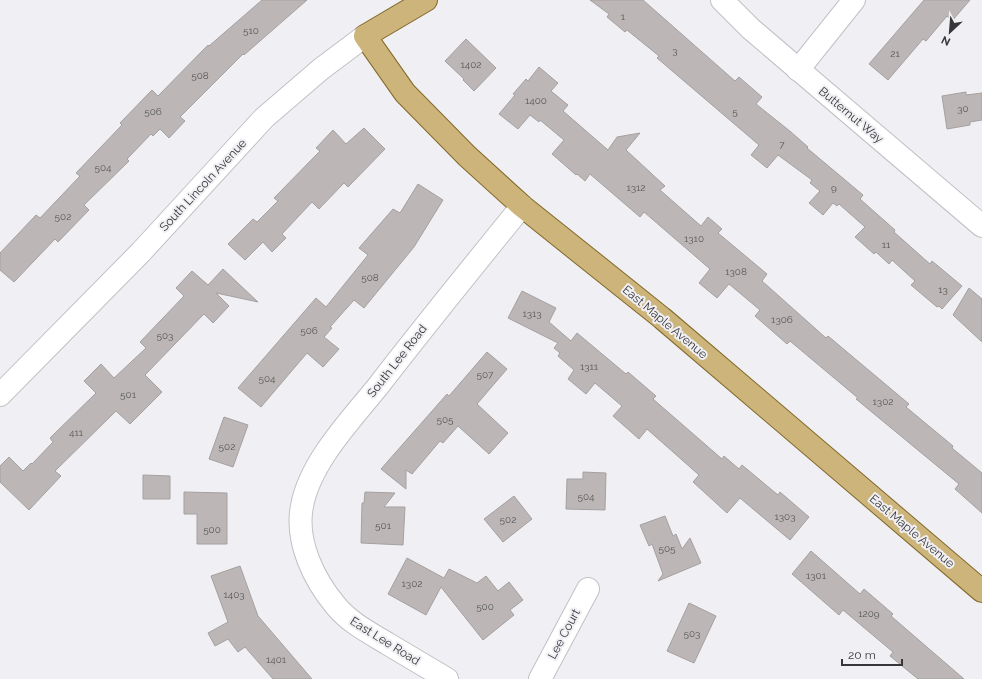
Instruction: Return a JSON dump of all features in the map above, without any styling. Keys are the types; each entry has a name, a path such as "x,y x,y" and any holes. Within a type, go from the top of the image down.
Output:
{"main road":[{"name":"South Lincoln Avenue","path":"365,36 426,0"},
{"name":"East Maple Avenue","path":"365,36 405,93 467,156 522,206 662,318 982,591"}],"street":[{"name":"Butternut Way","path":"722,0 751,29 798,70 982,226"},
{"path":"798,70 854,0"},
{"name":"South Lincoln Avenue","path":"0,395 141,252 264,118 321,69 365,36"},
{"name":"South Lee Road","path":"301,530 300,524 302,506 309,481 324,456 406,350 522,206"},
{"name":"East Lee Road","path":"301,530 307,555 319,581 336,606 361,628 447,679"},
{"name":"Lee Court","path":"540,679 588,589"}],"building":[{"path":"262,0 307,0 244,55 243,54 180,117 185,121 169,138 160,129 153,136 151,134 127,159 129,161 84,205 89,210 58,242 55,239 14,282 0,270 0,253 36,215 40,218 80,176 76,173 122,125 120,123 152,90 158,96 208,45 209,46"},
{"path":"590,0 643,0 735,81 739,77 762,97 756,104 791,132 808,147 807,148 863,195 860,199 930,264 932,261 962,286 942,309 939,306 937,307 911,285 915,281 892,260 889,264 876,252 874,254 855,237 865,227 839,204 837,206 833,203 823,215 809,203 820,191 810,183 812,180 778,155 767,168 751,155 759,145 657,58 659,56 627,30 625,32 607,17 609,14"},
{"path":"924,0 970,0 952,21 947,16 926,41 923,39 888,80 869,64"},
{"path":"466,39 496,68 474,91 445,61"},
{"path":"539,67 558,83 551,91 568,105 563,111 608,150 617,137 640,133 626,150 665,186 660,190 701,226 708,217 722,229 718,233 767,274 762,281 826,338 828,336 909,404 906,407 953,446 952,448 982,473 982,513 955,489 959,484 856,399 858,398 790,341 787,344 755,316 760,310 729,284 717,298 699,283 710,269 644,212 640,217 590,174 585,181 552,154 564,140 540,120 539,122 530,115 518,129 499,114 515,95 513,94 526,79 528,81"},
{"path":"966,92 966,95 982,93 982,120 970,122 970,125 947,129 942,96"},
{"path":"364,128 385,149 348,187 344,183 319,209 312,202 282,234 286,238 272,252 263,242 245,260 228,244 253,219 257,222 278,201 274,198 320,151 316,148 333,130 346,144"},
{"path":"418,184 443,200 414,247 364,308 354,300 330,327 332,328 324,337 339,349 323,367 307,353 261,407 238,388 316,298 326,307 368,255 359,248 393,209 400,213"},
{"path":"223,269 258,302 216,293 229,306 213,323 204,314 145,375 162,392 130,424 116,411 55,471 61,476 29,510 0,482 0,466 9,457 23,471 31,463 32,464 53,442 50,438 96,393 84,381 101,364 114,378 146,348 140,342 184,296 176,288 192,271 208,285"},
{"path":"969,288 982,299 982,342 953,315"},
{"path":"522,291 556,308 549,322 571,341 577,333 626,374 628,372 656,396 653,399 722,459 724,456 739,469 742,465 778,495 780,492 809,517 790,540 740,498 727,513 693,482 699,475 647,429 639,439 613,416 622,406 595,383 586,394 568,379 574,370 558,356 560,353 554,348 558,343 508,318"},
{"path":"487,352 507,369 477,404 508,433 489,454 458,426 443,443 440,441 412,474 406,470 406,489 381,469 447,394 449,396"},
{"path":"224,417 248,425 233,467 209,459"},
{"path":"583,472 606,473 605,510 566,509 567,479 583,479"},
{"path":"143,475 170,476 170,499 143,499"},
{"path":"184,492 227,493 227,544 197,544 197,514 184,514"},
{"path":"365,492 395,493 384,507 405,507 403,545 361,543 362,503 364,503"},
{"path":"514,496 532,519 503,542 484,519"},
{"path":"665,516 673,536 676,534 682,549 690,538 701,563 658,581 663,574 652,544 649,546 640,525"},
{"path":"811,551 860,594 864,589 893,614 891,616 964,679 918,679 890,656 893,652 843,610 839,615 792,574"},
{"path":"407,558 444,578 449,569 477,583 486,576 498,591 509,582 523,600 510,610 514,615 483,640 441,587 426,615 388,594"},
{"path":"240,566 258,616 312,679 273,679 245,647 238,652 228,639 215,646 208,633 228,622 211,576"},
{"path":"689,603 716,616 694,663 667,651"}]}
